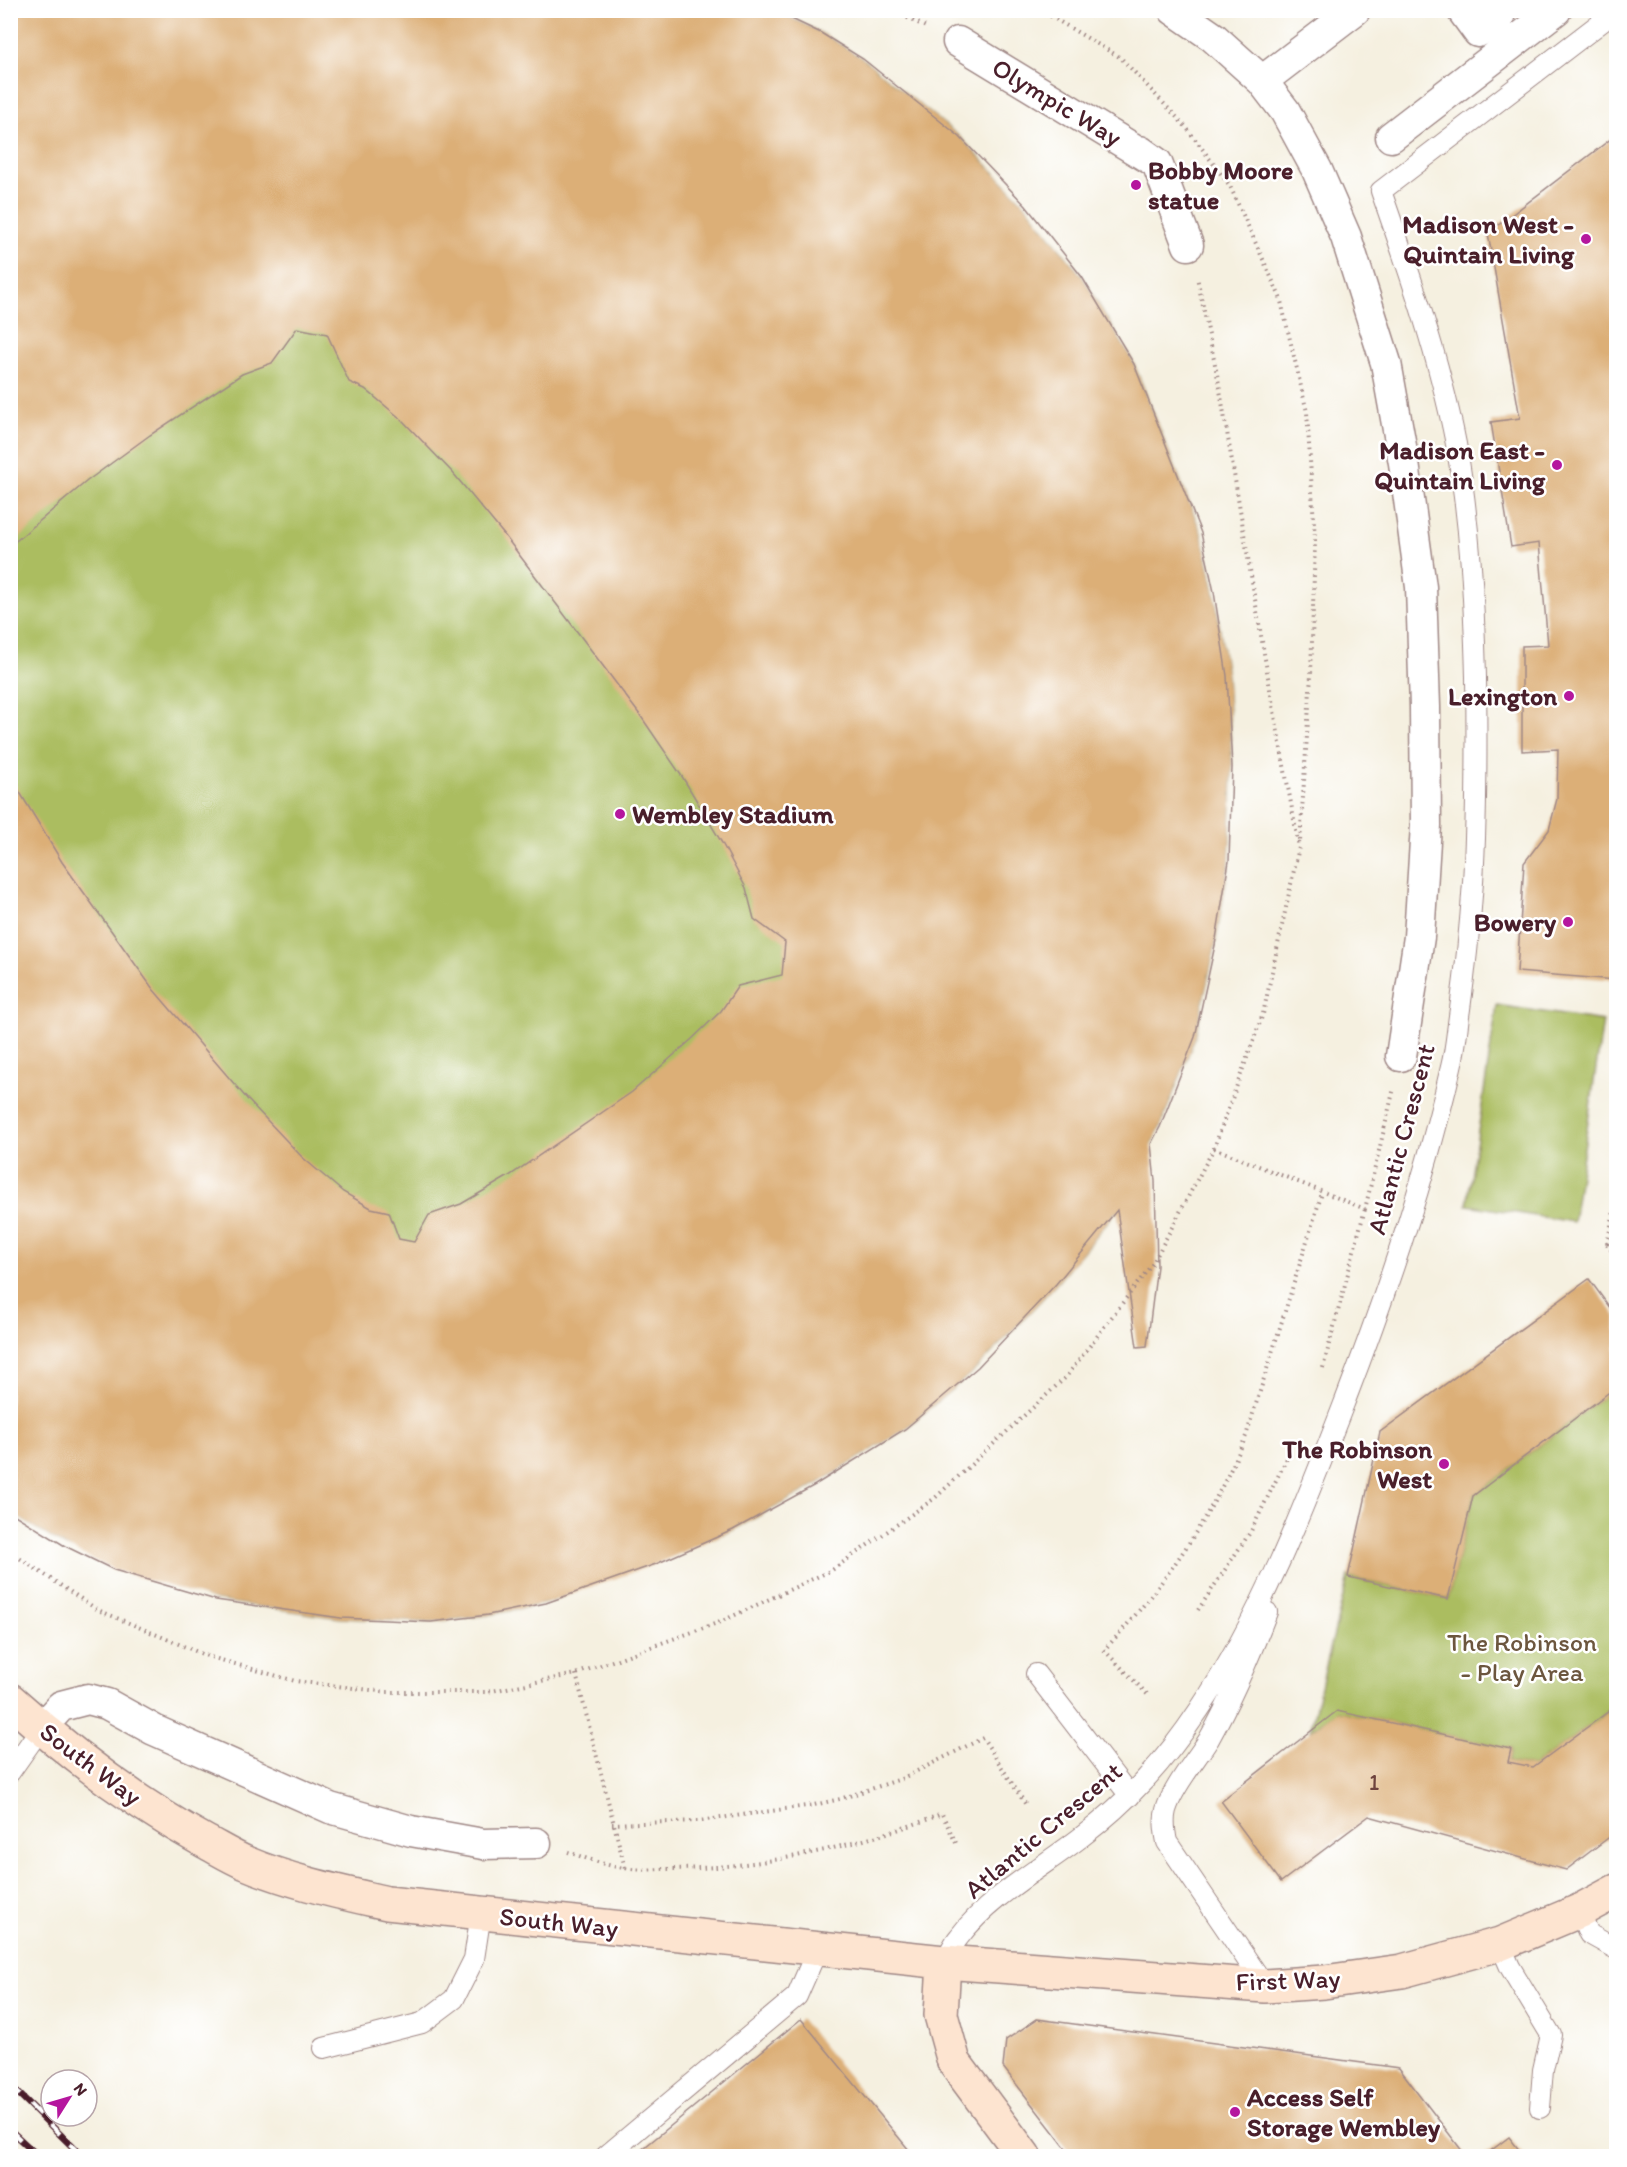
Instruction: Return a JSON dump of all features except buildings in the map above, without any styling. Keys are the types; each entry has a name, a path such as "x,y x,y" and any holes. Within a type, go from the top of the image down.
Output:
{"main road":[{"name":"South Way","path":"10,1700 99,1774 170,1822 245,1863 310,1885 387,1902 944,1962"},
{"name":"First Way","path":"944,1962 1265,1986 1324,1982 1402,1971 1500,1944 1579,1911 1617,1891"},
{"path":"944,1962 941,2015 954,2062 1024,2157"}],"street":[{"path":"1174,10 1213,37 1262,81 1285,111 1346,237 1386,363 1404,463 1421,587 1425,707 1426,825 1419,937 1401,1056"},
{"path":"1262,81 1355,10"},
{"path":"1391,136 1556,10"},
{"path":"1464,11 1478,32 1499,17"},
{"name":"Olympic Way","path":"958,42 1157,163"},
{"name":"Olympic Way","path":"1077,108 1157,163"},
{"path":"1157,163 1188,245"},
{"path":"41,1728 61,1706 88,1699 107,1704 154,1730 330,1808 411,1831 483,1844 536,1843"}],"lane":[{"name":"Atlantic Crescent","path":"944,1962 960,1936 989,1907 1082,1838 1130,1796 1168,1755 1232,1658 1314,1480 1368,1341 1421,1186 1453,1062 1469,944 1478,805 1474,611 1469,537 1455,444 1420,300 1381,191 1617,12"},
{"path":"1265,1986 1167,1842 1164,1826 1166,1811 1173,1795 1209,1738 1246,1667 1314,1480"},
{"path":"1036,1674 1130,1796"},
{"path":"10,1772 41,1728"},
{"path":"1579,1911 1589,1934 1617,1949"},
{"path":"324,2048 422,2023 454,1999 474,1959 481,1913"},
{"path":"1500,1944 1510,1967 1551,2035 1543,2070 1540,2108"},
{"path":"606,2157 797,1996 818,1948"}],"path":[{"path":"10,1552 98,1611 207,1656 295,1681 387,1692 487,1692 576,1674 720,1622 832,1570 935,1498 1066,1377 1153,1263 1214,1148 1263,1014 1299,847 1311,675 1315,540 1307,412 1280,297 1230,186 1186,127 1121,58 1040,10"},
{"path":"1188,245 1204,303 1217,373 1299,847"},
{"path":"1320,1378 1365,1209 1401,1056"},
{"path":"1214,1148 1365,1209"},
{"path":"1147,1694 1104,1650 1142,1607 1183,1554 1217,1498 1234,1463 1246,1436 1322,1193"},
{"path":"1607,1244 1617,1202"},
{"path":"1607,1244 1617,1237"},
{"path":"1607,1244 1617,1257"},
{"path":"1198,1610 1251,1531 1291,1450"},
{"path":"576,1674 625,1869"},
{"path":"612,1824 699,1821 840,1799 901,1779 983,1738 1026,1805"},
{"path":"536,1843 625,1869 695,1869 785,1858 856,1843 942,1814 957,1845"}],"green space":[{"name":"Wembley Stadium","path":"773,10 821,33 863,59 960,137 1026,206 1082,277 1134,364 1201,533 1214,592 1227,676 1232,767 1229,861 1215,945 1195,1037 1160,1127 1117,1210 1056,1284 978,1367 905,1429 815,1485 733,1530 546,1603 488,1615 431,1622 341,1618 216,1600 65,1546 11,1512 11,11"},
{"path":"1497,1005 1603,1021 1573,1222 1467,1205"},
{"name":"The Robinson - Play Area","path":"1616,1387 1616,1706 1533,1767 1508,1762 1511,1749 1337,1711 1310,1731 1348,1577 1448,1599 1473,1496"}],"railway":[{"path":"10,2085 82,2156"},
{"path":"10,2130 38,2156"}],"place":[{"name":"Bobby Moore statue","path":"1136,185"},
{"name":"Madison West - Quintain Living","path":"1586,239"},
{"name":"Madison East - Quintain Living","path":"1557,465"},
{"name":"Lexington","path":"1569,696"},
{"name":"Wembley Stadium","path":"620,814"},
{"name":"Bowery","path":"1568,922"},
{"name":"The Robinson West","path":"1444,1464"},
{"name":"Access Self Storage Wembley","path":"1235,2112"}]}
